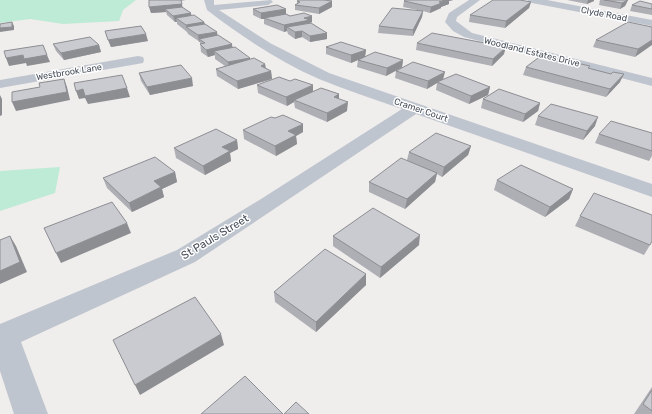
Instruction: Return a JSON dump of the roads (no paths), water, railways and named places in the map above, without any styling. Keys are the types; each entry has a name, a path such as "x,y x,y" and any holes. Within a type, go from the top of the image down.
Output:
{"street":[{"name":"Woodland Estates Drive","path":"475,0 453,15 450,22 457,30 468,35 652,81"},
{"name":"Clyde Road","path":"532,0 652,23"},
{"path":"210,4 268,2"},
{"name":"Cramer Court","path":"210,4 286,59 324,76 652,191"},
{"name":"Westbrook Lane","path":"0,84 138,60"},
{"name":"St Pauls Street","path":"2,337 186,256 269,204 414,108"},
{"path":"2,337 31,414"}]}
